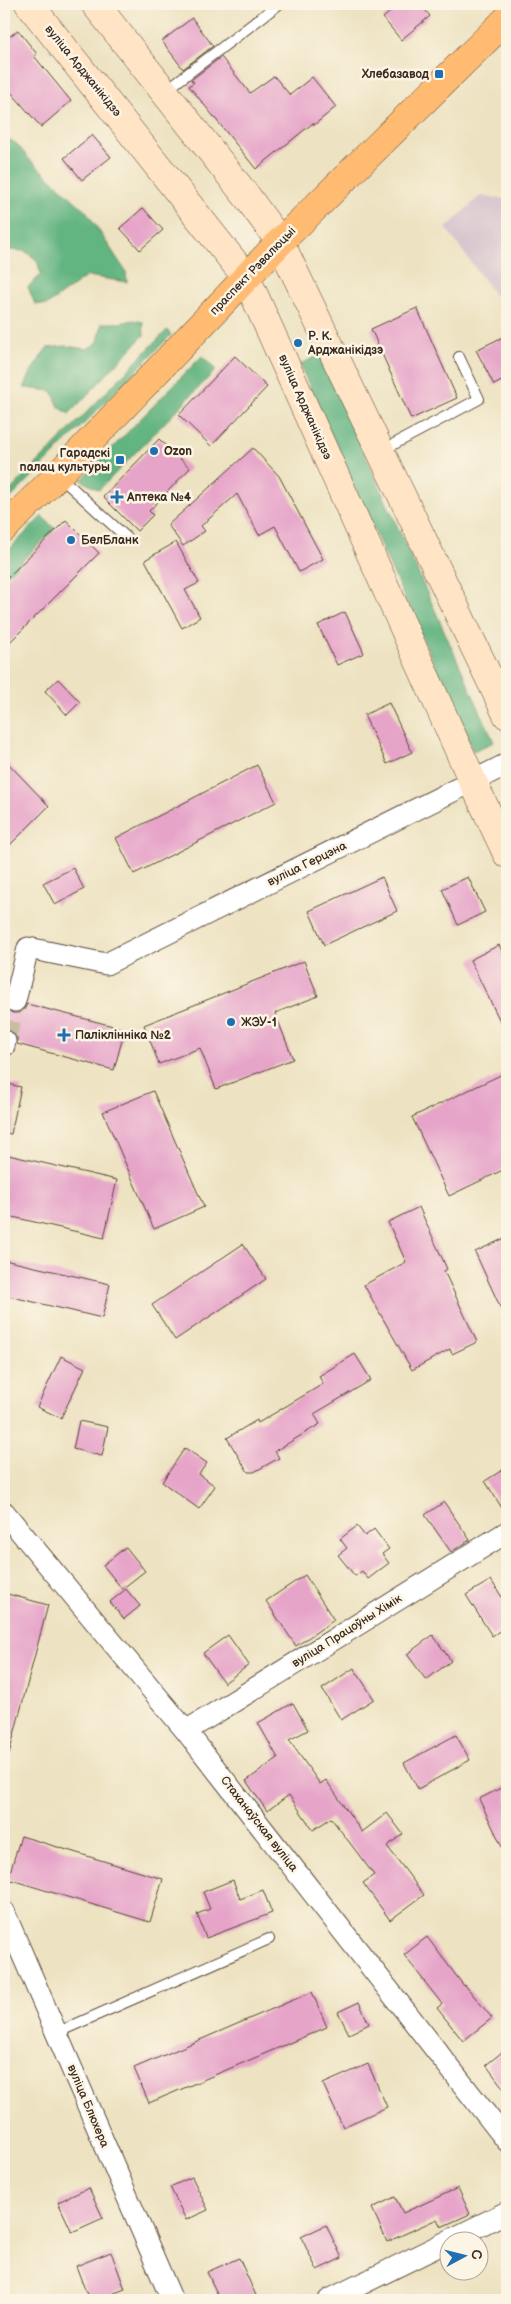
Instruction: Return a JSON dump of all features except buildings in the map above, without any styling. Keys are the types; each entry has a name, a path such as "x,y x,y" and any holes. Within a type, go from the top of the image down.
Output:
{"main road":[{"name":"вуліца Арджанікідзэ","path":"28,4 246,276 472,782 507,854"},
{"path":"95,4 248,198 280,242 507,716"},
{"name":"праспект Рэвалюцыі","path":"4,528 58,475 246,276 507,19"}],"street":[{"name":"вуліца Герцэна","path":"15,1000 28,948 106,964 507,764"},
{"name":"Стаханаўская вуліца","path":"4,1513 186,1731 507,2141"},
{"name":"вуліца Працоўны Хімік","path":"186,1731 507,1532"},
{"name":"вуліца Блюхера","path":"4,1912 172,2300"},
{"path":"329,2300 507,2212"}],"lane":[{"path":"164,92 279,4"},
{"path":"380,452 479,400 459,357"},
{"path":"58,475 127,538"},
{"path":"56,2033 269,1939"}],"shaded area":[{"path":"480,196 507,199 507,312 446,228"}],"green space":[{"path":"4,136 18,145 28,158 86,211 126,272 127,282 87,276 47,305 35,304 28,287 41,275 37,260 25,251 4,250"},
{"path":"133,320 143,322 144,335 69,414 59,407 52,391 24,388 32,370 47,348 65,346 87,349 98,342 102,323 121,323"},
{"path":"167,330 171,335 4,505 4,497"},
{"path":"320,354 494,742 473,751 300,365"},
{"path":"202,356 216,370 99,490 81,480"},
{"path":"42,516 55,529 4,578 4,555"}],"tunnel":[{"path":"5,1041 15,1001"}],"place":[{"name":"Хлебазавод","path":"439,74"},
{"name":"Р. К. Арджанікідзэ","path":"298,343"},
{"name":"Ozon","path":"154,451"},
{"name":"Гарадскі палац культуры","path":"120,460"},
{"name":"Аптека №4","path":"117,497"},
{"name":"БелБланк","path":"71,540"},
{"name":"ЖЭУ-1","path":"231,1022"},
{"name":"Паліклінніка №2","path":"64,1035"}]}
